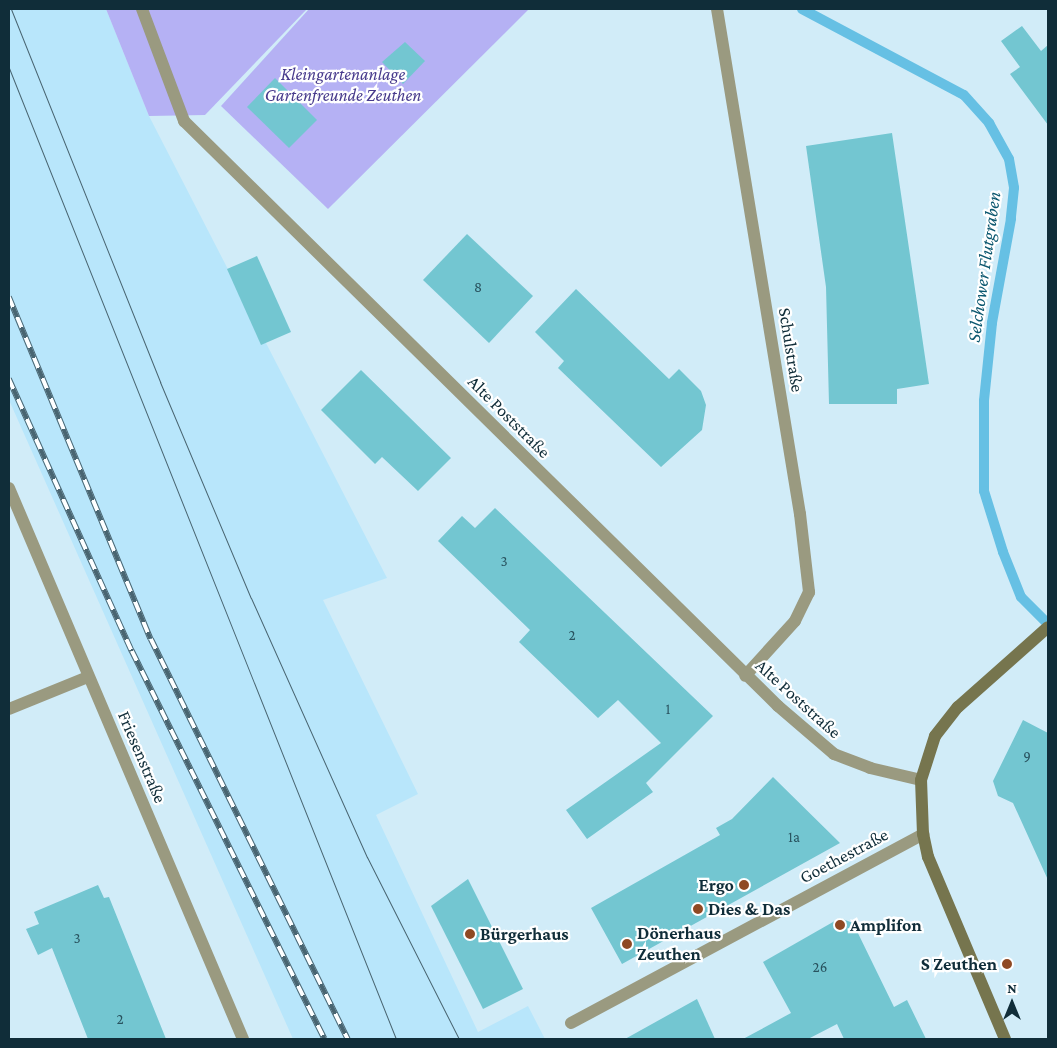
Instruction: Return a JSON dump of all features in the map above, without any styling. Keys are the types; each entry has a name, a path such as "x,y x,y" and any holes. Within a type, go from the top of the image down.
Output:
{"main road":[{"path":"1005,1039 937,881 923,834 921,780 936,736 958,706 1048,627"}],"street":[{"name":"Alte Poststraße","path":"142,9 184,121 745,676 834,754 870,768 921,780"},
{"name":"Schulstraße","path":"717,9 798,505 809,592 795,621 745,676"},
{"name":"Friesenstraße","path":"9,488 243,1039"},
{"path":"9,709 88,677"},
{"name":"Goethestraße","path":"571,1023 923,834"}],"shaded area":[{"path":"9,9 106,9 149,116 387,578 323,600 418,794 376,815 478,1032 528,1006 545,1039 293,1039 9,400"}],"green space":[{"path":"106,9 307,9 205,115 149,116"},
{"name":"Kleingartenanlage Gartenfreunde Zeuthen","path":"309,9 529,9 328,209 221,106"}],"building":[{"path":"1022,26 1041,51 1048,45 1048,125 1010,74 1020,67 1001,41"},
{"path":"405,42 425,61 403,84 382,62"},
{"path":"275,78 317,120 289,148 247,107"},
{"path":"892,133 929,384 897,389 897,404 829,404 826,287 806,146"},
{"path":"467,234 533,296 489,343 423,280"},
{"path":"257,256 291,332 261,345 227,269"},
{"path":"576,289 669,379 679,369 701,391 706,405 702,430 661,467 558,368 564,361 535,332"},
{"path":"361,370 451,458 418,491 382,457 375,464 321,410"},
{"path":"495,508 713,716 646,783 653,792 587,839 566,810 661,743 618,700 598,718 519,642 530,630 438,541 462,516 475,528"},
{"path":"1023,720 1048,733 1048,880 1013,803 998,796 993,781"},
{"path":"773,777 840,843 622,964 591,908 720,835 716,828 732,819"},
{"name":"Bürgerhaus","path":"468,879 523,989 483,1009 431,906"},
{"path":"98,885 104,898 109,897 166,1039 88,1039 52,948 38,955 26,929 39,924 34,912"},
{"path":"840,918 853,923 894,1007 907,1000 926,1039 844,1039 837,1024 808,1039 743,1039 791,1013 763,962"},
{"path":"697,999 715,1039 625,1039"}],"waterway":[{"name":"Selchower Flutgraben","path":"802,9 964,95 989,123 1009,159 1014,188 1011,219 992,323 984,401 984,491 1003,552 1021,597 1048,624"}],"tram line":[{"path":"11,9 160,382 251,598 367,857 459,1039"},
{"path":"9,68 396,1039"}],"railway":[{"path":"9,297 151,639 348,1039"},
{"path":"9,379 132,651 325,1039"}],"place":[{"name":"Ergo","path":"744,885"},
{"name":"Dies & Das","path":"698,909"},
{"name":"Amplifon","path":"840,925"},
{"name":"Bürgerhaus","path":"470,934"},
{"name":"Dönerhaus Zeuthen","path":"627,944"},
{"name":"S Zeuthen","path":"1007,964"}]}
